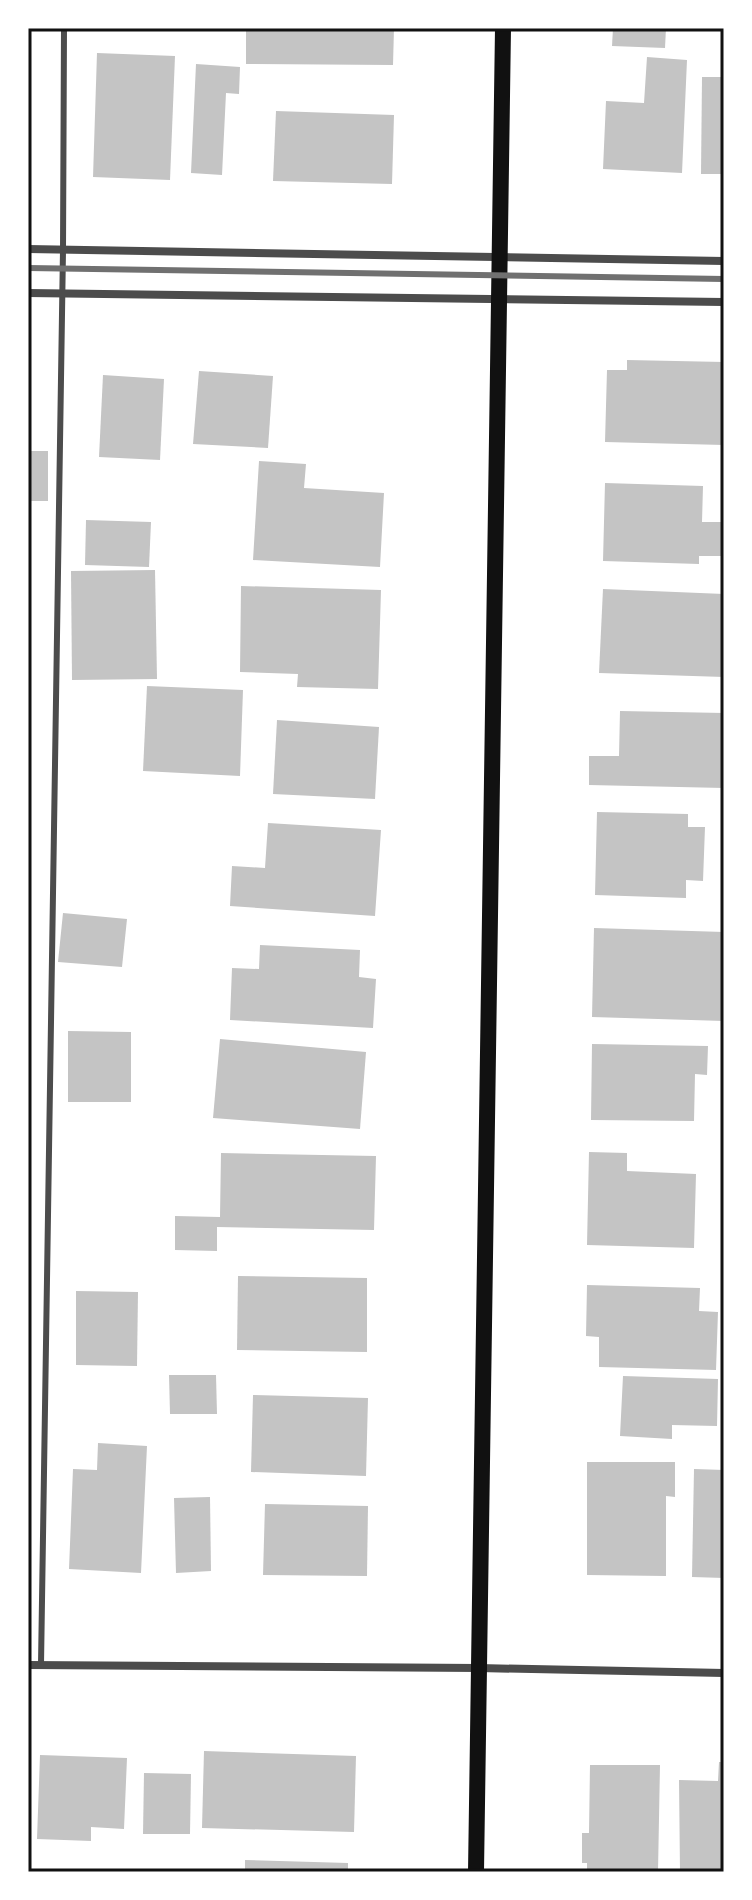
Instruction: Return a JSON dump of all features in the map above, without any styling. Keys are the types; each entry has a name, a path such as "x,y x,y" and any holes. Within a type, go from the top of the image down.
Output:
{"main road":[{"path":"476,1872 503,28"}],"street":[{"path":"28,249 724,261"},
{"path":"28,293 724,302"},
{"path":"28,1665 724,1673"}],"lane":[{"path":"41,1665 64,28"}],"building":[{"path":"246,28 394,28 393,65 246,64"},
{"path":"613,28 666,28 665,48 612,46"},
{"path":"97,53 175,56 170,180 93,177"},
{"path":"647,57 687,60 682,173 603,169 606,101 644,103"},
{"path":"196,64 240,67 239,94 226,93 222,175 191,173"},
{"path":"702,77 724,77 724,174 701,174"},
{"path":"276,111 394,115 392,184 273,181"},
{"path":"627,360 724,362 724,445 605,442 607,370 627,370"},
{"path":"199,371 273,376 268,448 193,444"},
{"path":"103,375 164,379 160,460 99,457"},
{"path":"28,451 48,451 48,501 28,501"},
{"path":"259,461 306,464 304,488 384,493 380,567 253,560"},
{"path":"605,483 703,486 702,522 722,522 721,556 699,556 699,564 603,561"},
{"path":"86,520 151,522 149,567 85,565"},
{"path":"155,570 157,679 72,680 71,571"},
{"path":"241,586 381,590 378,689 297,687 298,674 240,672"},
{"path":"603,589 724,594 724,677 599,673"},
{"path":"147,686 243,690 240,776 143,771"},
{"path":"620,711 724,713 724,788 589,785 589,756 619,756"},
{"path":"277,720 379,727 375,799 273,794"},
{"path":"597,812 688,814 688,827 705,827 703,881 686,880 686,898 595,895"},
{"path":"268,823 381,830 375,916 230,906 232,866 265,868"},
{"path":"63,913 127,919 122,967 58,962"},
{"path":"594,928 724,932 724,1021 592,1017"},
{"path":"260,945 360,950 359,977 376,979 373,1028 230,1020 232,968 259,969"},
{"path":"68,1031 131,1032 131,1102 68,1102"},
{"path":"220,1039 366,1052 360,1129 213,1118"},
{"path":"592,1044 708,1046 707,1075 695,1074 694,1121 591,1120"},
{"path":"589,1152 627,1153 627,1171 696,1174 694,1248 587,1245"},
{"path":"221,1153 376,1156 374,1230 217,1227 217,1251 175,1250 175,1216 220,1217"},
{"path":"238,1276 367,1278 367,1352 237,1350"},
{"path":"587,1285 700,1288 699,1311 718,1312 716,1370 599,1367 599,1337 586,1336"},
{"path":"76,1291 138,1292 137,1366 76,1365"},
{"path":"169,1375 216,1375 217,1414 170,1414"},
{"path":"623,1376 718,1379 717,1426 672,1425 672,1439 620,1436"},
{"path":"253,1395 368,1398 366,1476 251,1472"},
{"path":"98,1443 147,1446 141,1573 69,1569 73,1469 97,1470"},
{"path":"587,1462 675,1462 675,1497 666,1496 666,1576 587,1575"},
{"path":"694,1469 724,1470 724,1578 692,1577"},
{"path":"210,1497 211,1571 176,1573 174,1498"},
{"path":"265,1504 368,1506 367,1576 263,1575"},
{"path":"204,1751 356,1756 354,1832 202,1828"},
{"path":"40,1755 127,1758 124,1829 91,1827 91,1841 37,1839"},
{"path":"719,1762 724,1762 724,1872 680,1872 679,1780 718,1781"},
{"path":"590,1765 660,1765 658,1872 587,1872 587,1863 582,1863 582,1833 589,1833"},
{"path":"144,1773 191,1774 190,1834 143,1834"},
{"path":"245,1860 348,1863 348,1872 245,1872"}],"railway":[{"path":"28,268 724,279"}]}
